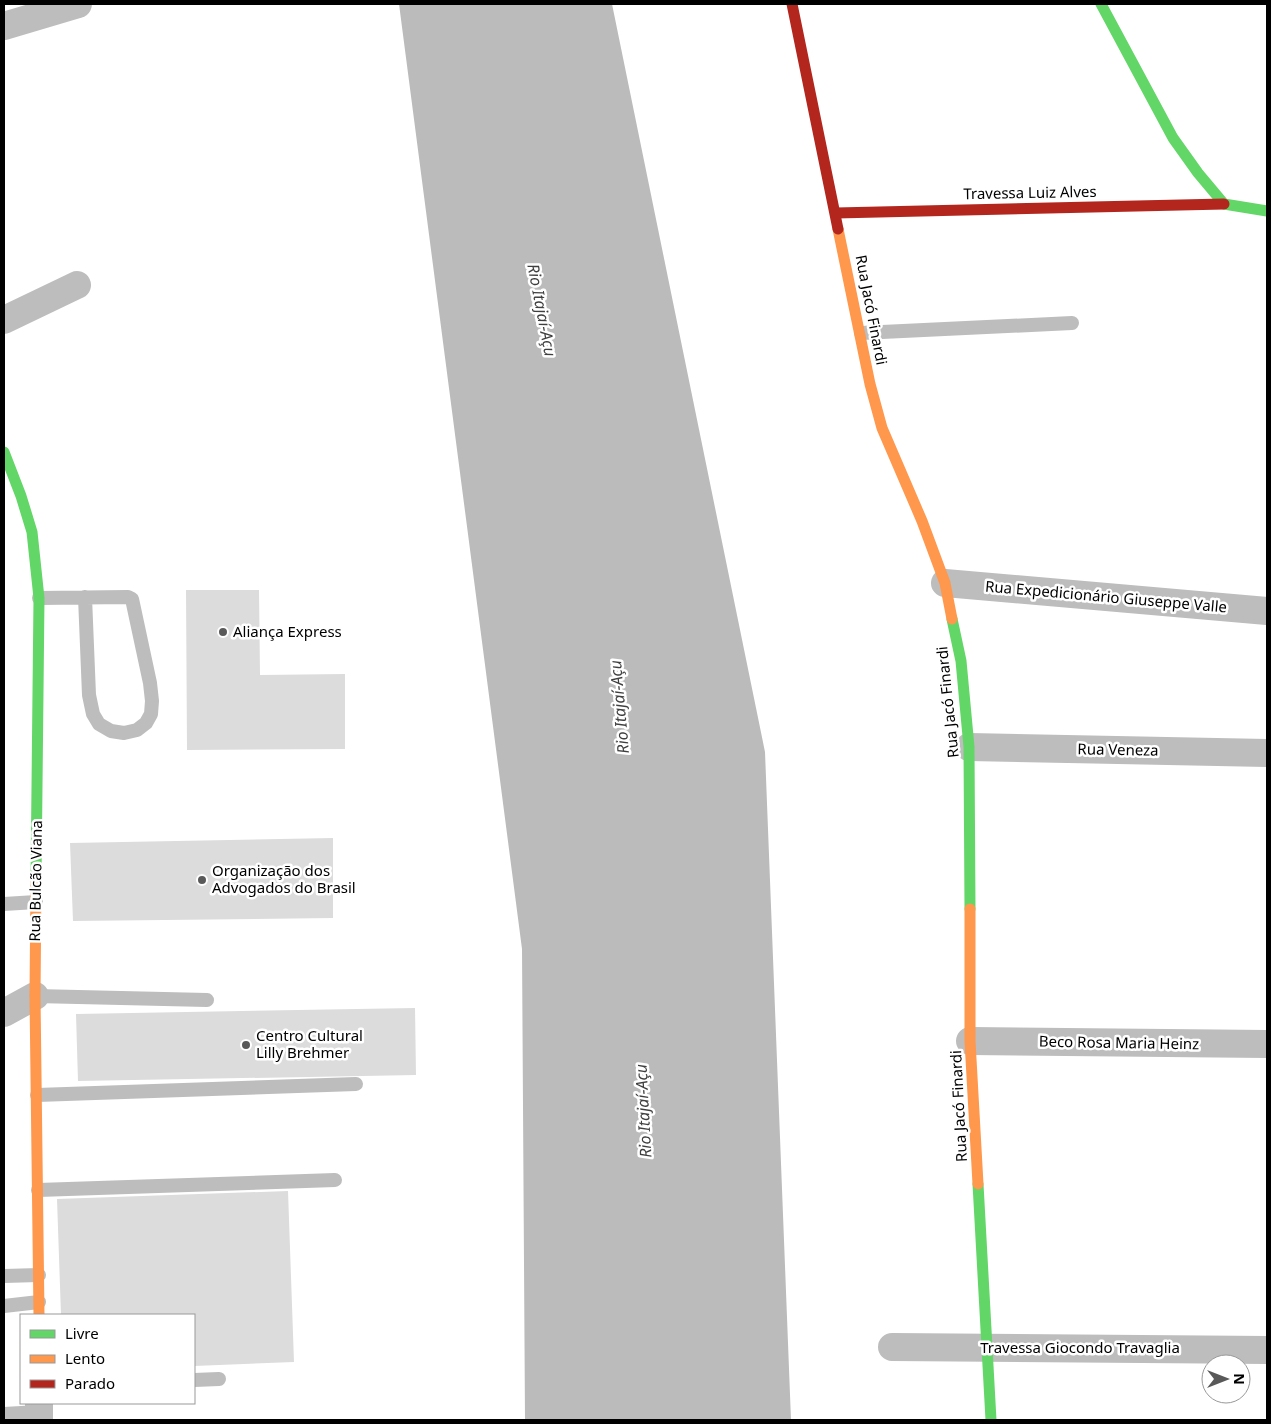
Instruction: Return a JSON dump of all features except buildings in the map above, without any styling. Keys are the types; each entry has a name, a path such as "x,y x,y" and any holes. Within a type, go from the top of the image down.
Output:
{"street":[{"path":"4,26 78,4"},
{"name":"Rua Jacó Finardi","path":"792,4 870,384 882,428 922,522 945,583 961,661 969,747 970,1042 991,1420"},
{"path":"1101,4 1173,138 1198,173 1224,204"},
{"name":"Travessa Luiz Alves","path":"836,213 1224,204 1267,211"},
{"path":"4,320 77,285"},
{"name":"Rua Bulcão Viana","path":"4,452 21,496 32,532 39,598 35,996 39,1309"},
{"name":"Rua Expedicionário Giuseppe Valle","path":"945,583 1267,611"},
{"name":"Rua Veneza","path":"969,747 1267,752"},
{"path":"4,1013 35,996"},
{"name":"Beco Rosa Maria Heinz","path":"970,1042 1267,1044"},
{"name":"Travessa Giocondo Travaglia","path":"892,1346 1267,1350"}],"lane":[{"path":"861,333 1072,323"},
{"path":"39,598 85,597 128,597 132,599 152,701 151,714 146,723 136,730 124,733 111,731 99,724 93,714 89,695 85,597"},
{"path":"4,904 36,902"},
{"path":"35,996 207,1000"},
{"path":"37,1095 356,1084"},
{"path":"38,1190 335,1180"},
{"path":"4,1276 38,1275"},
{"path":"4,1306 39,1309"},
{"path":"195,1380 219,1378"},
{"path":"4,1414 39,1412"}],"water":[{"name":"Rio Itajaí-Açu","path":"399,4 612,4 765,752 791,1420 525,1420 522,949"}],"traffic: fast":[{"path":"1101,4 1173,138 1198,173 1224,204 1267,211"},
{"path":"4,452 21,496 32,532 39,598 36,880"},
{"path":"952,619 961,661 969,747 970,909"},
{"path":"978,1184 991,1420"}],"traffic: slow":[{"path":"838,229 870,384 882,428 922,521 945,583 952,619"},
{"path":"36,880 35,996 39,1314"},
{"path":"970,909 970,1041 978,1184"}],"traffic: jam":[{"path":"792,4 838,229"},
{"path":"836,213 1224,204"}],"place":[{"name":"Aliança Express","path":"223,632"},
{"name":"Organização dos Advogados do Brasil","path":"202,880"},
{"name":"Centro Cultural Lilly Brehmer","path":"246,1045"}]}
